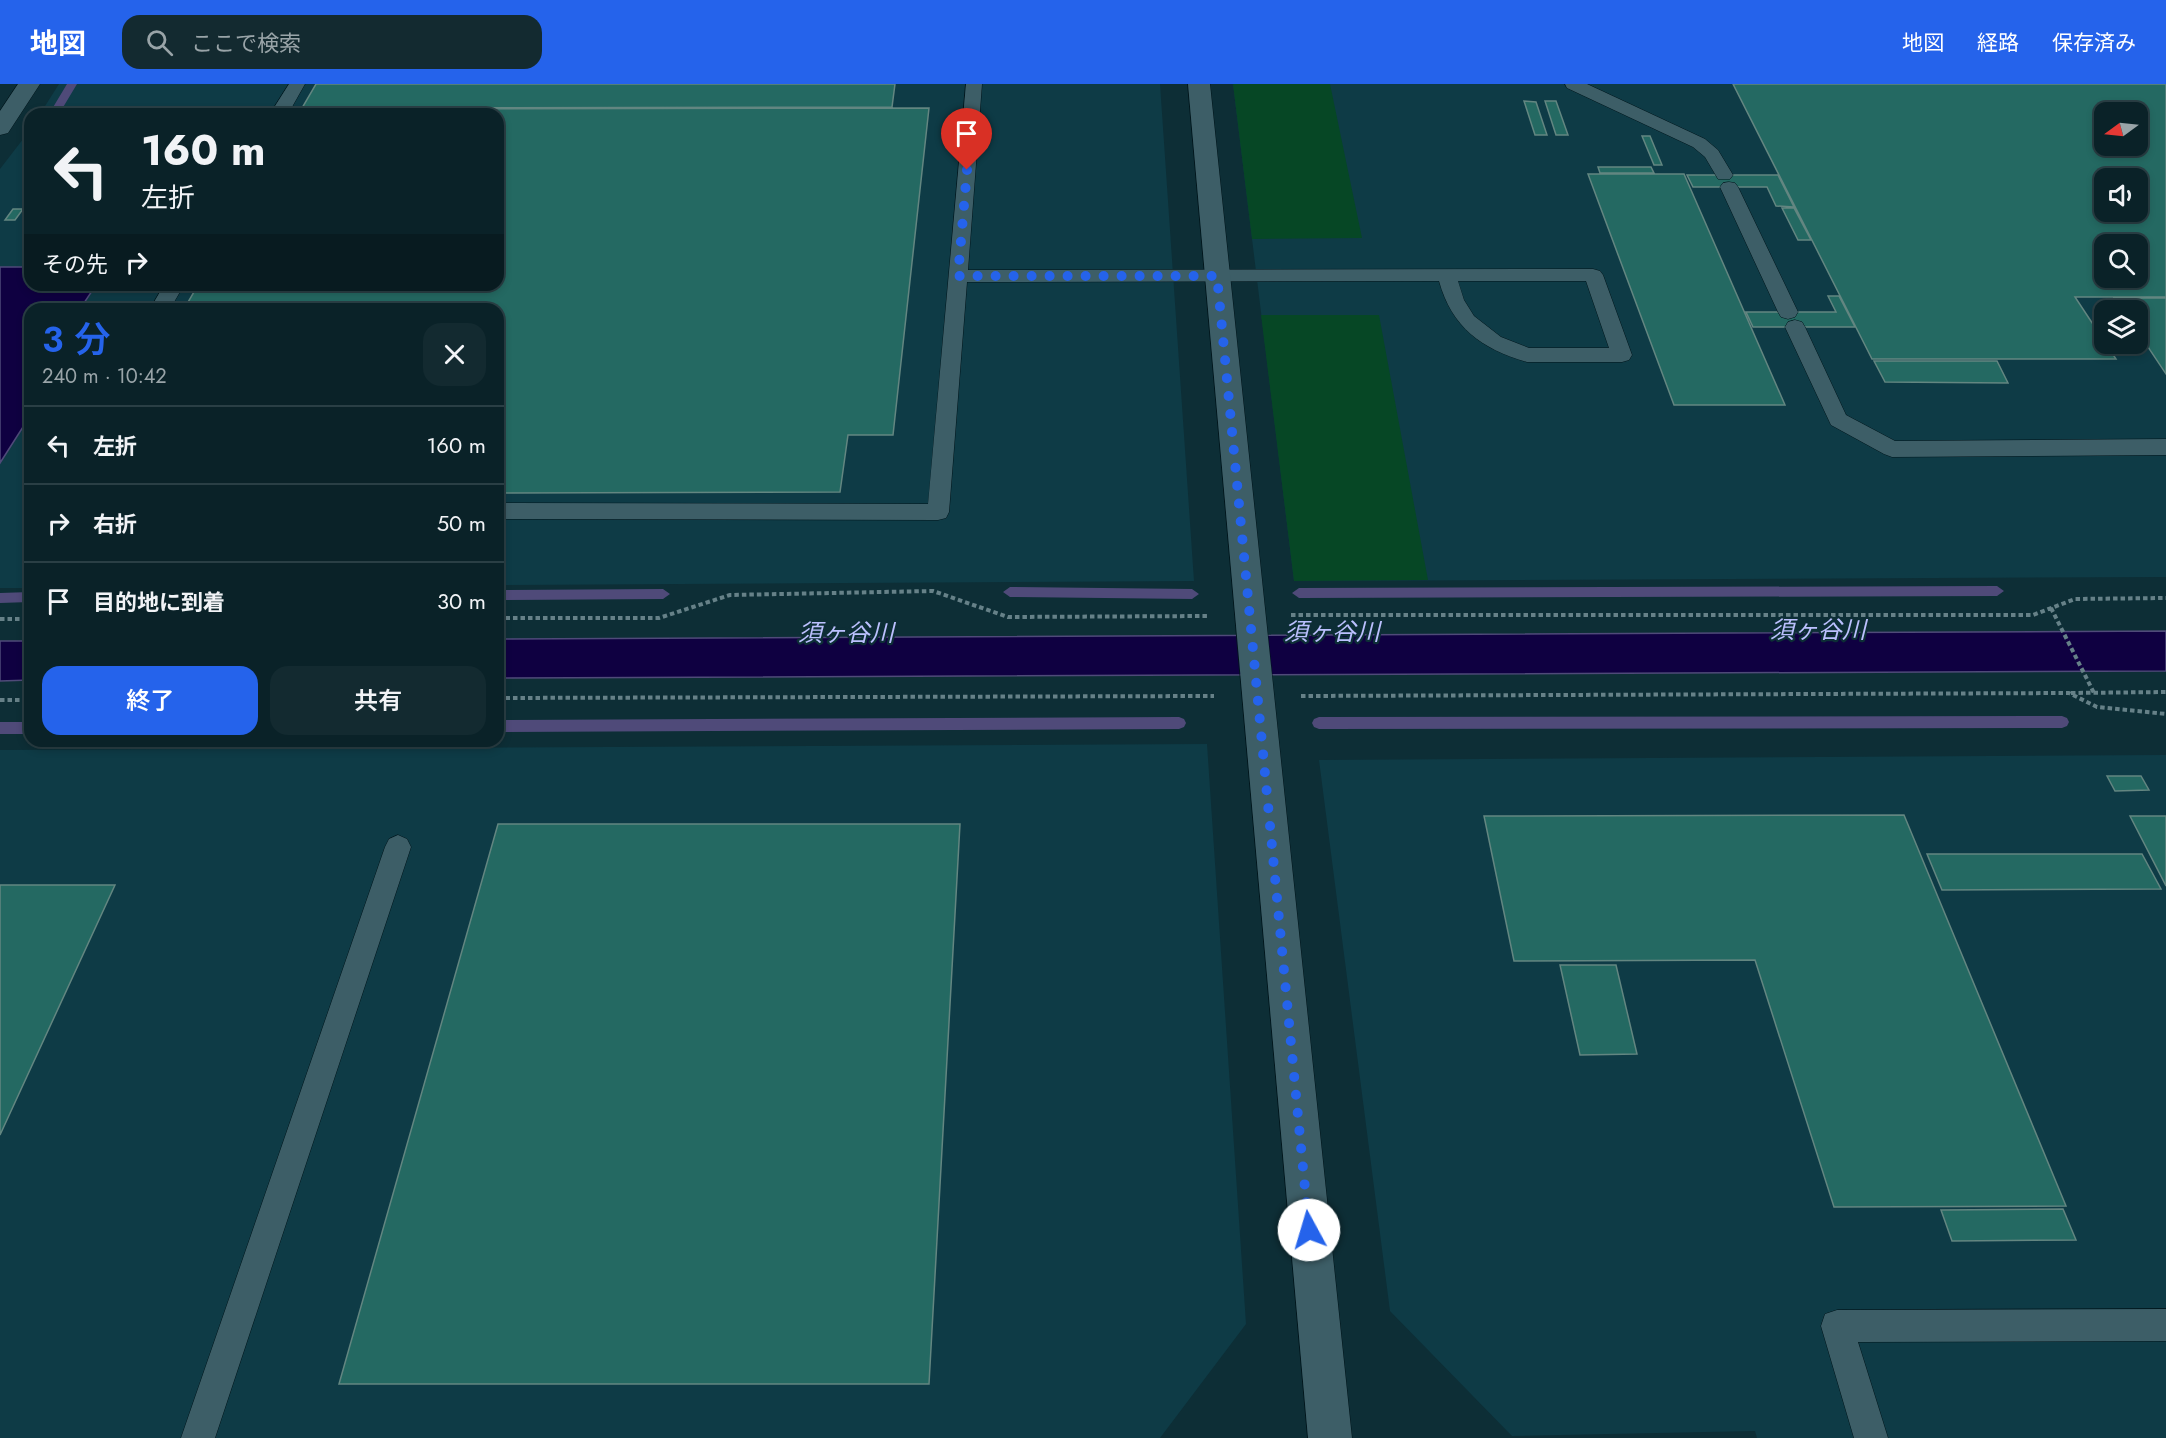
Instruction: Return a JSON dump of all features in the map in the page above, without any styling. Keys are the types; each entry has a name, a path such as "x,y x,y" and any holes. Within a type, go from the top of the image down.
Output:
{"street":[{"path":"0,128 29,84"},
{"path":"1199,84 1330,1438"}],"lane":[{"path":"283,108 297,84"},
{"path":"504,511 938,512 974,84"},
{"path":"1573,84 1699,143 1712,154 1727,181 1838,420 1892,449 2166,447"},
{"path":"958,276 1593,274 1622,355 1527,355 1494,342 1467,321 1454,300 1447,275"},
{"path":"198,1438 398,847"},
{"path":"1871,1438 1837,1326 2166,1325"}],"path":[{"path":"504,618 659,618 730,595 933,591 1008,617 1209,616"},
{"path":"1285,615 2033,615 2075,599 2166,598"},
{"path":"2051,608 2094,693"},
{"path":"0,620 24,619"},
{"path":"1294,696 2166,692"},
{"path":"2069,693 2097,707 2166,714"},
{"path":"504,698 1214,696"},
{"path":"0,700 24,700"}],"shaded area":[{"path":"59,84 1160,84 1194,581 504,585 504,303 24,303 24,588 0,588 0,169 24,138 24,291 504,291 504,108 44,108"},
{"path":"1233,84 2166,84 2166,577 1294,581"},
{"path":"0,267 24,267 24,291 92,291 84,303 24,303 24,425 0,463"},
{"path":"2166,631 2166,671 504,678 504,639"},
{"path":"0,641 24,641 24,680 0,681"},
{"path":"1207,744 1246,1324 1160,1438 0,1438 0,750"},
{"path":"2166,755 2166,1438 1757,1438 1755,1431 1512,1436 1390,1311 1319,760"}],"green space":[{"path":"1233,84 1330,84 1362,238 1252,239"},
{"path":"1261,315 1379,315 1428,580 1294,581"}],"building":[{"path":"316,84 895,84 892,107 302,108"},
{"path":"1733,84 2166,84 2166,297 2075,297 2094,326 2094,354 2113,354 2116,359 1872,359"},
{"path":"1524,101 1536,102 1547,135 1535,135"},
{"path":"1545,101 1556,101 1568,135 1556,135"},
{"path":"929,108 893,435 848,435 840,492 504,493 504,303 188,303 194,291 504,291 504,109"},
{"path":"1642,136 1650,136 1662,165 1654,165"},
{"path":"1598,167 1651,167 1654,173 1600,173"},
{"path":"1588,174 1684,174 1785,405 1674,405"},
{"path":"1687,175 1778,175 1794,207 1776,206 1767,187 1693,187"},
{"path":"1782,208 1794,208 1811,240 1798,240"},
{"path":"13,209 23,209 15,220 5,220"},
{"path":"1828,296 1839,296 1855,327 1753,327 1746,312 1836,312"},
{"path":"2114,298 2166,298 2166,374 2148,347 2148,300 2115,300"},
{"path":"1874,361 1997,361 2008,383 1885,382"},
{"path":"2107,776 2141,776 2149,790 2115,791"},
{"path":"1904,815 2066,1206 1834,1207 1755,960 1514,961 1484,816"},
{"path":"2130,816 2166,816 2166,886"},
{"path":"498,824 960,824 929,1384 339,1384"},
{"path":"1927,854 2142,854 2161,889 1942,890"},
{"path":"0,885 115,885 0,1135"},
{"path":"1560,965 1616,965 1637,1054 1580,1055"},
{"path":"2063,1209 2076,1240 1952,1241 1941,1210"}],"waterway":[{"path":"58,108 72,84"},
{"path":"1299,593 1997,591"},
{"path":"1010,592 1192,594"},
{"path":"504,595 663,594"},
{"path":"0,598 24,597"},
{"path":"1319,723 2062,722"},
{"path":"504,726 1179,723"},
{"path":"0,728 24,728"}],"route":[{"path":"967,170 958,276 1217,276 1309,1230"}],"water label":[{"name":"須ヶ谷川","path":"1818,630"},
{"name":"須ヶ谷川","path":"1332,632"},
{"name":"須ヶ谷川","path":"846,633"}]}
